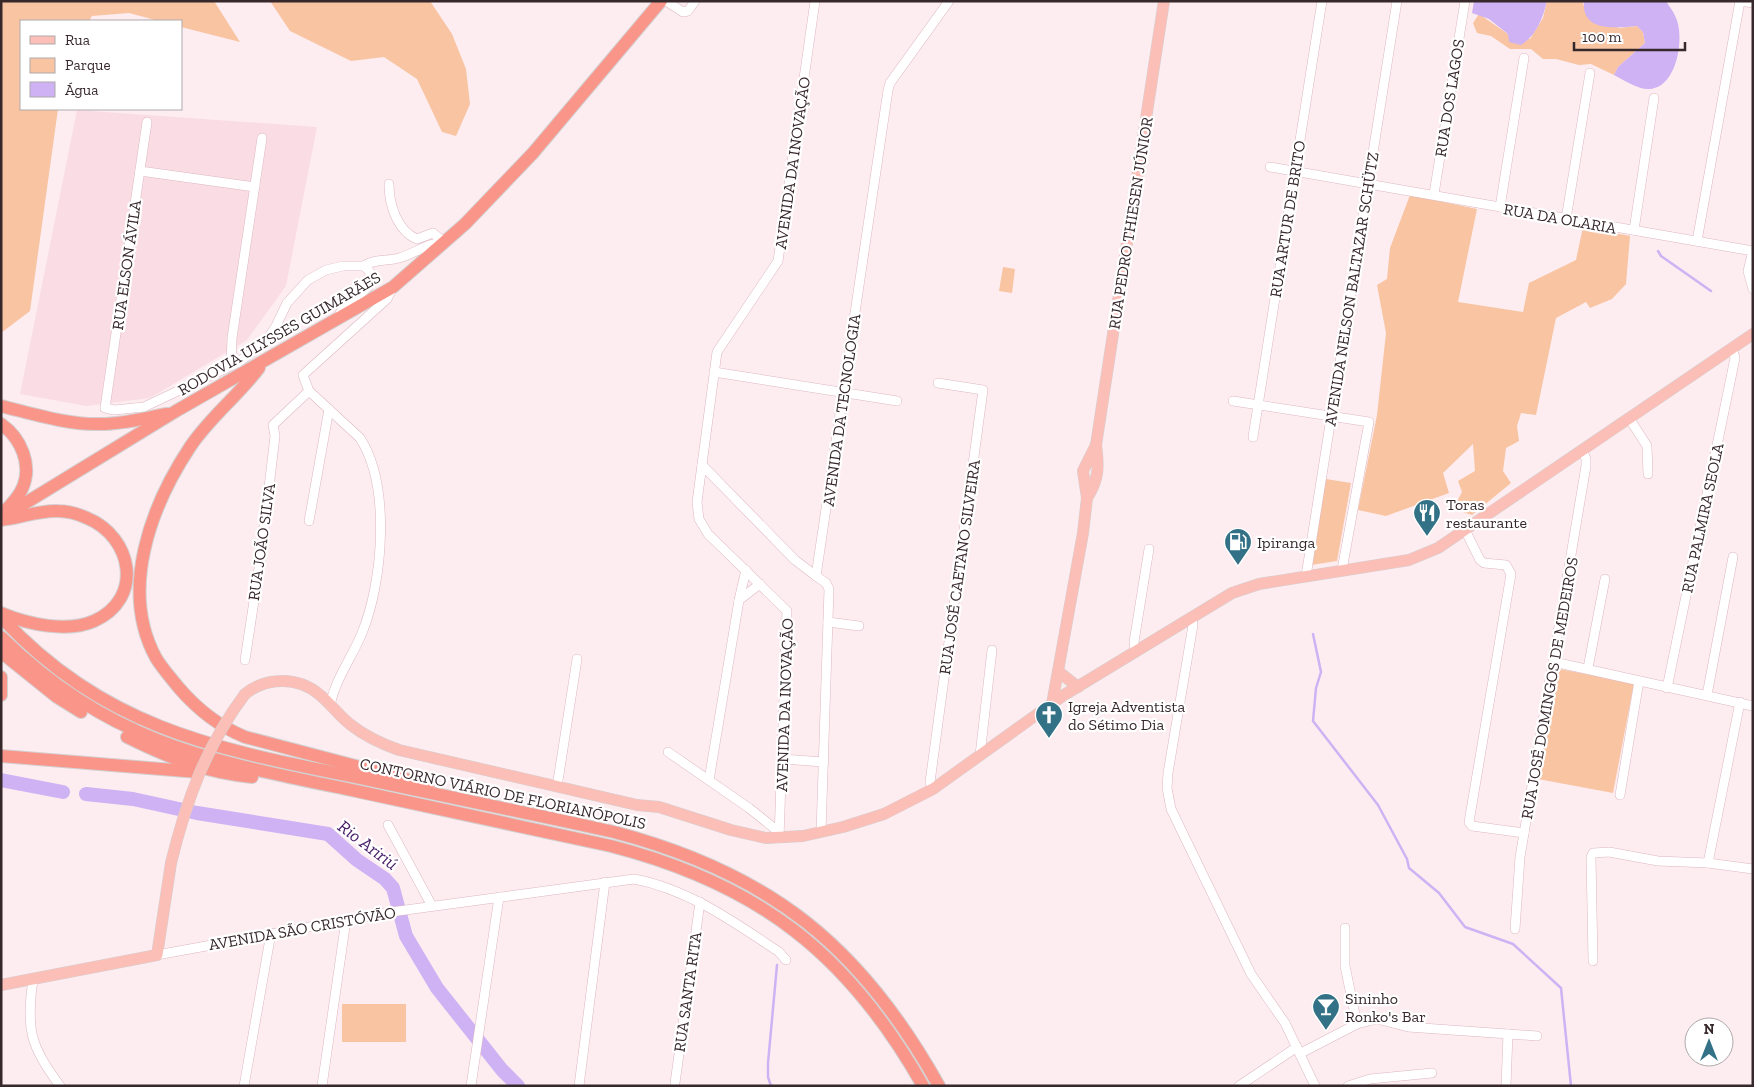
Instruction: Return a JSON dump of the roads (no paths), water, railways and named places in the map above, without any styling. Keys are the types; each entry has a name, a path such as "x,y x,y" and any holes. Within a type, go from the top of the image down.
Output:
{"highway":[{"name":"RODOVIA ULYSSES GUIMARÃES","path":"1,518 176,411 393,287 466,224 534,153 661,1"},
{"path":"263,362 252,378 201,431 160,499 147,539 140,578 143,619 156,657 200,710 230,731 245,737 393,774 468,801"},
{"path":"1,406 71,422 100,424 124,423 176,411"},
{"path":"1,424 18,440 24,454 26,468 22,490 1,518"},
{"path":"1,518 58,510 92,520 110,532 120,544 127,574 118,602 102,618 88,624 73,626 50,625 19,621 1,613"},
{"name":"CONTORNO VIÁRIO DE FLORIANÓPOLIS","path":"1,617 42,656 70,678 116,707 166,730 244,754 644,840 704,861 758,888 808,923 853,963 896,1016 939,1086"},
{"name":"CONTORNO VIÁRIO DE FLORIANÓPOLIS","path":"1,637 32,666 77,700 143,736 220,762 611,846 660,860 717,882 784,922 843,973 881,1018 923,1086"},
{"path":"1,652 56,697 106,727 167,757 218,773"},
{"path":"1,677 1,696"},
{"path":"1,756 218,773 324,785"}],"main road":[{"name":"RUA PEDRO THIESEN JÚNIOR","path":"1052,704 1059,672 1089,485 1099,465 1096,445 1164,1"},
{"path":"157,955 171,864 182,819 199,770 220,731 245,694 264,684 286,681 314,690 363,733 399,750 638,805 682,812 748,835 821,832 884,814 933,789 1052,704 1232,593 1259,584 1410,560 1438,548 1753,334"},
{"name":"RUA PEDRO THIESEN JÚNIOR","path":"1089,485 1083,471 1096,445"},
{"path":"1086,462 1091,461 1099,465"},
{"path":"1059,672 1078,687"},
{"name":"AVENIDA SÃO CRISTÓVÃO","path":"1,985 157,955"}],"street":[{"path":"666,1 683,12 688,11 695,1"},
{"name":"AVENIDA DA INOVAÇÃO","path":"779,835 788,613 786,608 708,534 699,519 697,502 717,352 778,261 815,1"},
{"path":"936,1 948,2"},
{"name":"RUA ARTUR DE BRITO","path":"1252,437 1322,1"},
{"name":"AVENIDA NELSON BALTAZAR SCHÜTZ","path":"1306,576 1397,1"},
{"name":"RUA DOS LAGOS","path":"1434,194 1465,1"},
{"path":"1697,241 1740,1 1753,4"},
{"name":"AVENIDA DA TECNOLOGIA","path":"817,572 888,90 890,83 948,2"},
{"path":"1500,207 1524,58"},
{"path":"1566,219 1590,73"},
{"path":"1634,230 1654,98"},
{"name":"RUA ELSON ÁVILA","path":"147,122 105,408 114,410 144,407 231,366"},
{"path":"231,366 232,338 262,138"},
{"name":"RUA DA OLARIA","path":"1270,167 1753,251"},
{"path":"140,171 255,187"},
{"path":"389,184 391,204 403,231 417,238 433,233 444,242"},
{"path":"231,366 264,344 276,326 287,302 308,280 326,270 343,266 364,266 368,263 403,257 435,242 444,242"},
{"path":"1753,251 1748,271 1753,289"},
{"path":"338,320 341,312 369,286 370,272 364,266"},
{"path":"330,706 335,686 356,647 370,611 377,567 381,504 374,467 366,447 360,438 309,391 303,378 306,371 387,299 393,287"},
{"name":"RUA PALMIRA SEOLA","path":"1667,688 1735,358 1732,348"},
{"path":"714,372 896,400"},
{"name":"RUA JOSÉ CAETANO SILVEIRA","path":"933,789 930,782 984,390 938,383"},
{"name":"RUA JOÃO SILVA","path":"245,660 262,546 275,436 273,425 309,391"},
{"path":"1233,400 1369,422 1342,570"},
{"path":"310,521 329,409"},
{"path":"1629,418 1647,446 1648,474"},
{"name":"RUA JOSÉ DOMINGOS DE MEDEIROS","path":"1515,929 1524,833 1586,466 1586,459 1582,450"},
{"path":"702,465 798,561 817,572 828,585 821,832"},
{"path":"1465,530 1480,560 1484,563 1506,565 1511,574 1469,822 1472,826 1524,833"},
{"path":"1135,652 1134,642 1149,549"},
{"path":"798,561 808,562 819,555"},
{"path":"1707,695 1733,557"},
{"path":"709,780 739,600 746,570"},
{"path":"1588,668 1605,579"},
{"path":"739,600 760,584"},
{"path":"1192,617 1193,625 1168,773 1167,788 1171,809 1251,974 1285,1023 1315,1086"},
{"path":"828,622 859,626"},
{"path":"980,755 992,650"},
{"path":"557,786 577,659"},
{"path":"1554,662 1753,706"},
{"path":"1620,795 1639,681"},
{"path":"1708,863 1740,702"},
{"path":"668,752 709,780 779,835"},
{"path":"782,759 824,762"},
{"path":"388,825 432,906"},
{"path":"1593,961 1591,857 1593,853 1609,852 1667,862 1708,863 1753,870"},
{"name":"AVENIDA SÃO CRISTÓVÃO","path":"157,955 390,912 634,879 643,880 700,902 722,913 779,952 786,960"},
{"path":"579,1086 605,882"},
{"path":"471,1086 499,896"},
{"name":"RUA SANTA RITA","path":"675,1083 700,902"},
{"path":"322,1086 346,920"},
{"path":"1345,928 1345,966 1357,1024"},
{"path":"244,1086 272,933"},
{"path":"33,979 29,1004 32,1037 40,1059 60,1086"},
{"path":"1239,1086 1299,1050 1357,1024 1383,1019 1408,1027 1538,1036"},
{"path":"1506,1086 1508,1034"},
{"path":"1348,1086 1370,1079 1432,1073"}],"water":[{"path":"1474,1 1547,1 1535,32 1521,45 1509,42 1508,34 1489,19 1472,13"},
{"path":"1584,1 1666,1 1676,18 1680,37 1676,60 1667,80 1659,86 1645,89 1614,75 1618,67 1645,43 1643,32 1637,26 1610,27 1594,23 1588,18"}],"waterway":[{"path":"1658,251 1661,256 1711,291"},
{"path":"1313,634 1321,672 1316,688 1313,721 1378,805 1407,859 1409,868 1439,893 1465,927 1513,944 1561,988 1571,1086"},
{"name":"Rio Aririú","path":"1,780 63,792"},
{"name":"Rio Aririú","path":"86,794 133,799 197,813 328,834 357,860 385,879 393,888 406,936 437,988 502,1070 518,1086"},
{"path":"771,1086 768,1077 768,1063 777,965"}],"place":[{"name":"Toras restaurante","path":"1427,537"},
{"name":"Ipiranga","path":"1238,566"},
{"name":"Igreja Adventista do Sétimo Dia","path":"1049,739"},
{"name":"Sininho Ronko's Bar","path":"1326,1031"}]}
